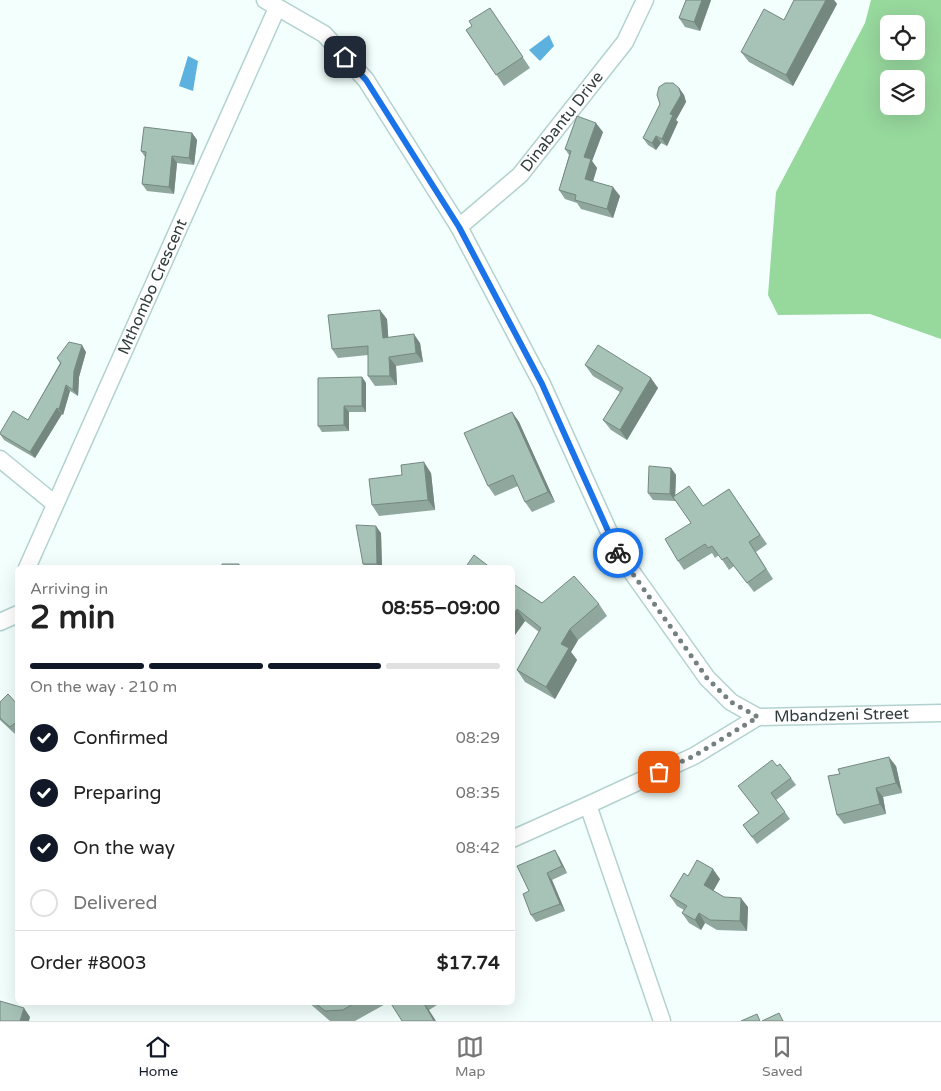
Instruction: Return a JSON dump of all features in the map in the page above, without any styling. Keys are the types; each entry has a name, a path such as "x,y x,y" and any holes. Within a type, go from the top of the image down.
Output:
{"street":[{"name":"Dinabantu Drive","path":"459,227 520,175 624,42 645,0"},
{"name":"Mbandzeni Street","path":"271,4 324,34 366,80 459,227 542,384 619,554 707,678 731,702 758,717 941,713"},
{"name":"Mthombo Crescent","path":"28,565 271,4"},
{"path":"0,459 55,504"},
{"path":"0,622 15,615"},
{"path":"515,838 694,756 758,717"},
{"path":"588,806 662,1021"}],"green space":[{"path":"871,0 941,0 941,339 870,314 778,315 768,295 776,192 865,23"}],"water":[{"path":"549,35 554,46 540,61 529,50"},
{"path":"188,56 198,61 193,91 179,86"}],"building":[{"path":"686,0 702,0 694,22 679,18"},
{"path":"794,0 826,0 786,75 741,52 764,9 784,20"},
{"path":"490,8 523,57 496,75 466,30 472,26 469,21"},
{"path":"665,83 673,83 679,88 681,95 670,114 673,115 662,139 656,136 652,143 643,138 660,104 657,95 659,87"},
{"path":"577,116 596,123 584,157 591,159 585,179 613,187 607,209 575,200 576,195 559,190 571,151 565,149"},
{"path":"144,127 192,133 189,158 172,156 169,187 142,184 146,152 141,151"},
{"path":"380,310 383,338 414,334 416,353 389,357 390,376 368,376 368,346 332,349 328,315"},
{"path":"69,342 82,345 74,371 73,390 66,385 59,409 57,408 30,452 0,433 13,411 28,420 61,363 57,358"},
{"path":"598,345 651,378 620,430 603,420 623,388 585,365"},
{"path":"362,377 362,406 344,406 344,425 318,426 318,378"},
{"path":"512,412 548,492 525,502 513,475 488,486 464,433"},
{"path":"424,462 428,500 372,505 369,479 402,475 401,465"},
{"path":"649,466 671,468 670,494 648,493"},
{"path":"689,486 703,506 729,489 760,535 749,542 766,569 747,583 727,557 722,560 712,546 708,548 705,544 678,561 665,539 691,523 673,497"},
{"path":"356,525 376,526 377,564 363,564"},
{"path":"474,555 487,565 467,565"},
{"path":"239,564 239,565 222,565"},
{"path":"574,576 599,604 570,629 561,644 569,648 546,687 517,670 541,628 517,609 515,612 515,585 542,603"},
{"path":"8,694 15,702 15,723 10,727 0,718 0,702"},
{"path":"889,757 896,783 876,788 880,804 837,815 828,776 840,774 838,769"},
{"path":"772,760 777,766 780,764 791,778 771,793 785,812 752,837 743,825 759,813 738,786"},
{"path":"555,850 562,866 547,873 560,904 531,915 523,894 529,891 517,866"},
{"path":"697,860 713,869 704,885 724,897 741,898 740,921 710,920 699,913 695,920 682,913 687,906 670,896 684,873 688,876"},
{"path":"0,1001 24,1008 20,1021 0,1021"},
{"path":"318,1005 351,1005 343,1010 325,1011"},
{"path":"392,1005 425,1005 434,1021 402,1021"},
{"path":"779,1013 783,1021 762,1021"},
{"path":"757,1014 760,1021 741,1021"}],"way so far":[{"path":"618,553 707,678 731,702 758,717 694,756 659,772"}],"route":[{"path":"345,57 366,80 459,227 542,384 618,553"}]}
